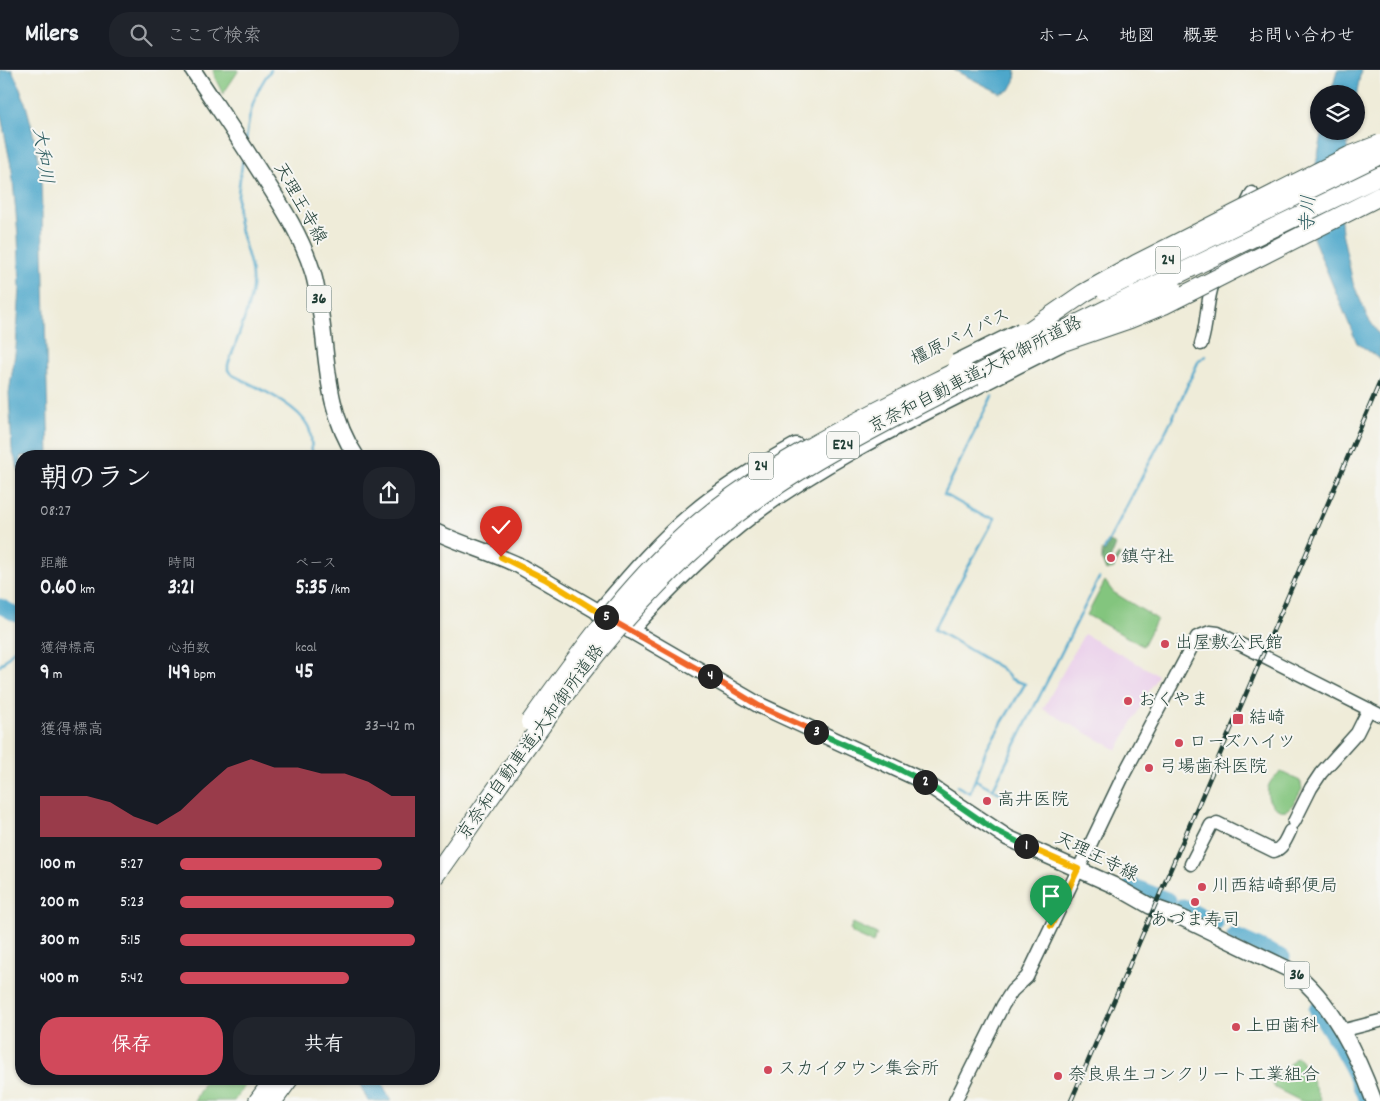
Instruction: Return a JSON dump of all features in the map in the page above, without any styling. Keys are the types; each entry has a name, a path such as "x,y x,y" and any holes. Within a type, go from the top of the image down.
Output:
{"highway":[{"path":"1013,349 1084,293 1136,264 1349,156 1380,144"},
{"name":"橿原バイパス","path":"599,613 669,535 731,484 818,434 956,363 1380,156"},
{"name":"京奈和自動車道;大和御所道路","path":"440,869 546,721 616,630 653,589 700,544 758,497 794,473 1013,349 1380,163"},
{"name":"京奈和自動車道;大和御所道路","path":"440,848 608,616 688,532 749,486 785,463 859,422 1380,176"},
{"name":"24","path":"630,630 661,595 697,561 755,512 796,484 900,425 1380,181"},
{"path":"1013,349 1047,348 1164,305 1380,196"},
{"path":"258,1101 270,1085"},
{"path":"273,1101 285,1085"}],"main road":[{"name":"天理王寺線","path":"193,70 286,211 301,241 313,272 319,301 331,396 338,418 352,450"},
{"name":"天理王寺線","path":"440,534 458,543 501,557 518,565 759,706 920,780 1008,838 1113,885 1150,906 1178,916 1292,971 1317,994 1341,1031 1357,1057 1374,1101"}],"street":[{"path":"1201,344 1205,332 1210,291 1217,270 1252,193"},
{"path":"955,1101 1003,1005 1012,991 1027,977 1124,774 1197,637 1210,632 1218,632 1375,712 1316,780 1279,849 1274,851 1214,824 1191,864"},
{"path":"1341,1031 1380,1020"}],"shaded area":[{"name":"おくやま","path":"1084,634 1158,675 1117,750 1043,709"}],"green space":[{"path":"213,70 239,70 223,94 215,78"},
{"name":"鎮守社","path":"1110,542 1116,545 1110,560 1114,562 1118,554 1120,555 1114,568 1106,571 1102,561 1102,550 1105,552"},
{"path":"1105,581 1113,592 1157,619 1143,646 1087,615"},
{"path":"1281,772 1300,781 1302,789 1292,805 1288,809 1283,810 1277,809 1273,805 1267,793 1268,786"},
{"path":"853,923 877,934 873,943 853,934 850,929"},
{"path":"1296,1057 1299,1058 1312,1080 1321,1101 1301,1101 1275,1088 1273,1084"},
{"path":"203,1085 246,1085 234,1101 194,1101"}],"water":[{"path":"0,70 12,70 27,109 41,178 49,450 15,450 15,459 12,450 9,393 16,347 20,288 18,235 12,171 0,111"},
{"path":"954,70 1016,70 1015,81 1010,90 1000,93"},
{"path":"1337,70 1361,70 1358,85 1333,85"},
{"path":"1321,140 1349,140 1342,182 1340,211 1342,232 1353,283 1368,318 1380,336 1380,359 1357,343 1313,238 1316,164"},
{"path":"360,1085 383,1085 391,1101 368,1101"}],"waterway":[{"path":"246,140 253,103 260,86 271,70"},
{"path":"243,158 238,191 238,215 250,263 252,288 228,370 231,374 294,410 310,429 312,450"},
{"path":"1104,550 1173,417 1199,360 1206,356"},
{"path":"957,786 970,793 987,748 1025,684 1011,679 1001,668 934,629 995,518 983,516 944,494 992,396"},
{"path":"993,789 1099,578"},
{"path":"0,606 15,614"},
{"path":"0,666 15,649"},
{"path":"976,780 1007,797"},
{"path":"1131,885 1169,900"},
{"path":"1183,906 1216,924"},
{"path":"1234,935 1283,957"},
{"path":"1316,1009 1350,1065 1366,1101"}],"railway":[{"path":"1071,1101 1380,382"}],"place":[{"name":"鎮守社","path":"1111,558"},
{"name":"出屋敷公民館","path":"1165,644"},
{"name":"おくやま","path":"1128,701"},
{"name":"結崎","path":"1238,719"},
{"name":"ローズハイツ","path":"1179,743"},
{"name":"弓場歯科医院","path":"1149,768"},
{"name":"高井医院","path":"987,801"},
{"name":"川西結崎郵便局","path":"1202,887"},
{"name":"あづま寿司","path":"1195,902"},
{"name":"上田歯科","path":"1236,1027"},
{"name":"スカイタウン集会所","path":"768,1070"},
{"name":"奈良県生コンクリート工業組合","path":"1058,1076"}],"route":[{"path":"501,557 545,579 599,613 759,706 893,766 920,780 1008,838 1078,869 1051,926"}],"water label":[{"name":"大和川","path":"41,156"},
{"name":"寺川","path":"1310,214"}]}
